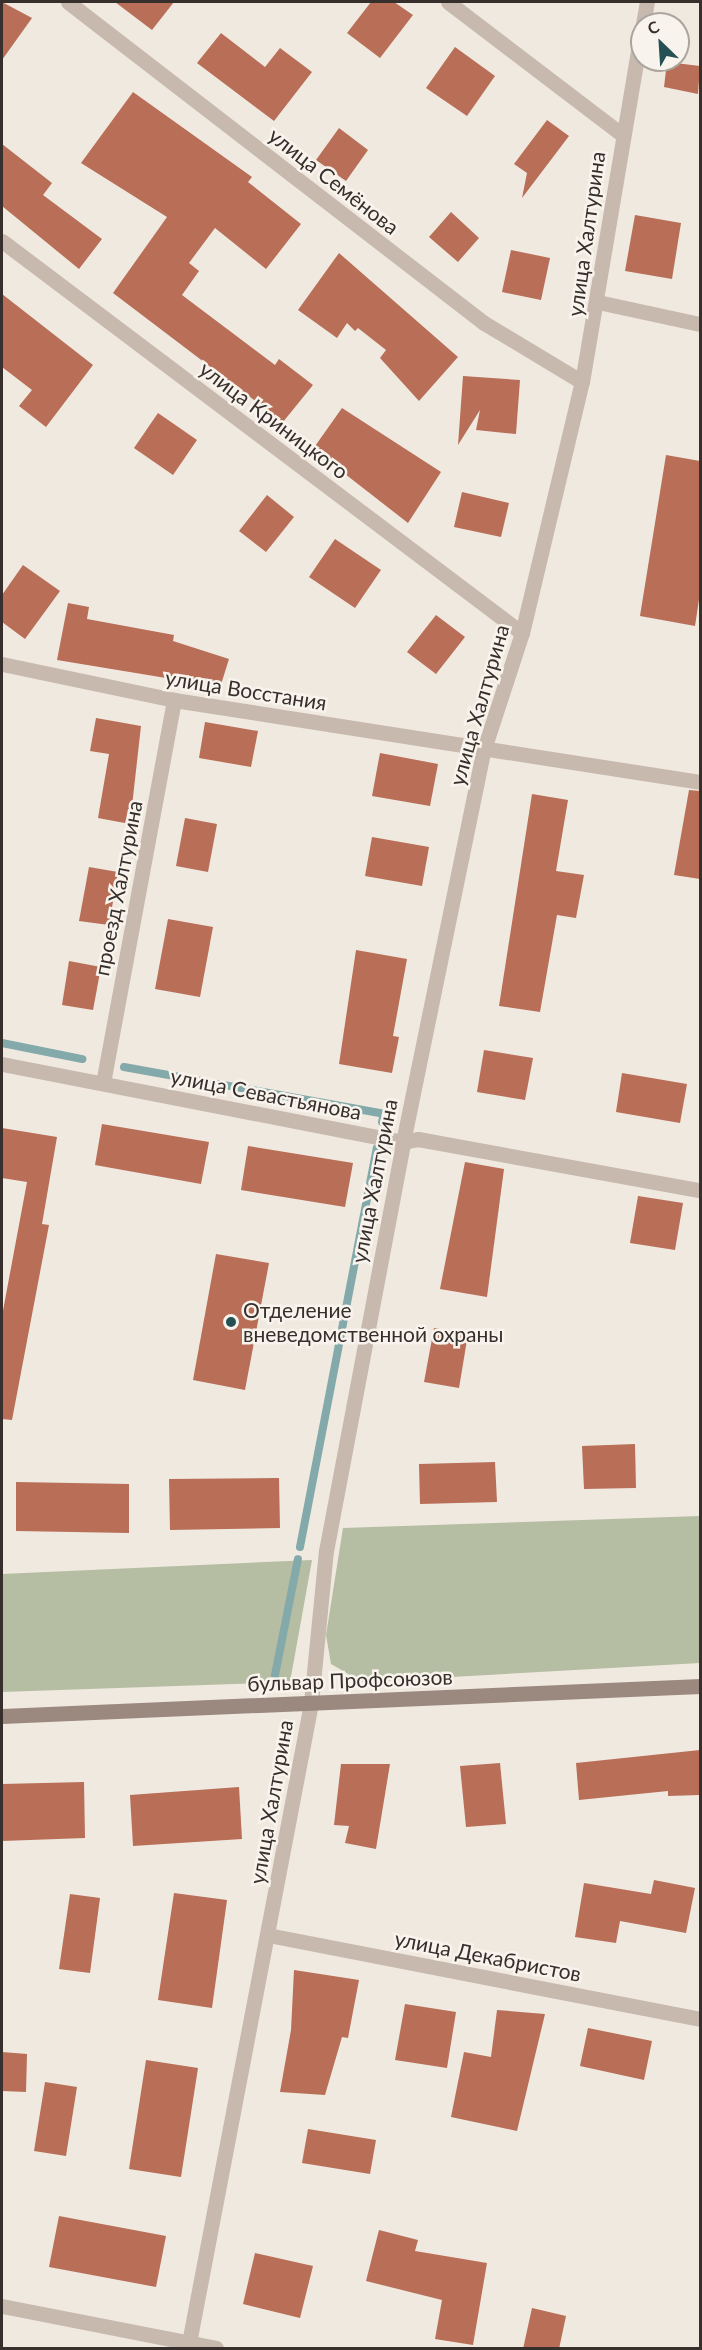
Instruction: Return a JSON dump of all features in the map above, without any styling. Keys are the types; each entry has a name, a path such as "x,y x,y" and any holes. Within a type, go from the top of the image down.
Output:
{"main road":[{"name":"бульвар Профсоюзов","path":"2,1716 700,1686"}],"street":[{"name":"улица Семёнова","path":"68,2 484,323 582,382"},
{"path":"448,2 621,134"},
{"name":"улица Халтурина","path":"188,2346 311,1703 326,1551 403,1142 484,749 522,633 582,382 598,302 621,134 633,72"},
{"name":"улица Криницкого","path":"2,241 522,633"},
{"path":"598,302 700,324"},
{"name":"улица Восстания","path":"2,664 174,700 484,749"},
{"name":"проезд Халтурина","path":"103,1083 174,700"},
{"path":"484,749 700,782"},
{"name":"улица Севастьянова","path":"2,1064 403,1142 418,1139 700,1190"},
{"name":"улица Декабристов","path":"268,1935 700,2019"},
{"path":"2,2306 188,2346 216,2349"}],"green space":[{"path":"700,1516 700,1663 362,1682 331,1664 326,1635 343,1528"},
{"path":"312,1560 290,1682 2,1692 2,1574"}],"building":[{"path":"2,2 32,18 2,60"},
{"path":"115,2 174,2 152,30"},
{"path":"371,2 394,2 413,15 380,58 347,33"},
{"path":"221,33 265,67 280,48 312,72 274,121 197,63"},
{"path":"455,47 495,76 467,116 426,88"},
{"path":"690,65 700,66 698,94 664,87 666,72 690,72"},
{"path":"133,92 252,177 248,182 301,224 266,269 215,228 189,263 199,271 182,295 275,365 279,359 313,385 283,422 113,293 167,217 81,163"},
{"path":"547,120 569,136 522,198 527,173 514,164"},
{"path":"339,128 368,150 346,181 316,160"},
{"path":"2,144 52,183 43,195 102,239 79,269 2,206"},
{"path":"451,212 479,238 458,262 429,237"},
{"path":"635,215 681,223 672,279 625,271"},
{"path":"511,250 550,258 541,300 502,292"},
{"path":"339,253 458,357 419,401 380,358 386,350 358,328 355,331 347,323 337,338 298,310"},
{"path":"2,294 93,365 46,427 19,406 32,390 2,367"},
{"path":"463,376 520,380 516,434 476,430 480,410 458,445"},
{"path":"342,408 441,472 408,523 313,449"},
{"path":"158,413 197,440 173,475 134,448"},
{"path":"666,455 700,461 700,593 695,626 640,616"},
{"path":"462,492 509,503 501,537 454,527"},
{"path":"267,495 294,517 266,552 239,531"},
{"path":"335,539 381,570 355,608 309,577"},
{"path":"23,565 60,591 25,639 2,622 2,595"},
{"path":"68,603 89,607 87,619 174,635 173,641 229,659 218,694 166,678 57,660"},
{"path":"436,615 465,637 436,674 407,652"},
{"path":"96,718 141,726 130,824 98,818 109,754 90,751"},
{"path":"205,722 258,731 251,767 199,758"},
{"path":"380,753 438,764 430,806 372,796"},
{"path":"689,790 700,791 700,879 674,875"},
{"path":"532,794 568,800 556,871 584,875 576,918 557,915 540,1012 499,1006"},
{"path":"185,818 217,824 208,872 176,866"},
{"path":"372,837 429,847 422,886 365,876"},
{"path":"89,867 118,872 109,925 79,921"},
{"path":"168,919 213,927 200,997 155,989"},
{"path":"356,950 407,959 393,1036 399,1037 392,1073 339,1064"},
{"path":"69,961 101,967 93,1010 62,1005"},
{"path":"484,1050 533,1058 525,1100 477,1092"},
{"path":"622,1073 687,1084 680,1123 616,1112"},
{"path":"102,1124 209,1142 201,1184 95,1165"},
{"path":"2,1128 57,1137 42,1224 49,1225 12,1420 2,1419 2,1316 27,1182 2,1178"},
{"path":"248,1146 353,1163 345,1207 241,1190"},
{"path":"465,1162 504,1169 487,1297 440,1289"},
{"path":"638,1196 683,1203 675,1250 630,1243"},
{"name":"Отделение вневедомственной охраны","path":"216,1254 269,1263 245,1390 193,1380"},
{"path":"434,1328 468,1334 459,1388 424,1382"},
{"path":"635,1444 636,1488 584,1489 582,1446"},
{"path":"495,1462 497,1502 420,1504 419,1464"},
{"path":"279,1478 280,1528 170,1530 169,1479"},
{"path":"16,1482 129,1484 129,1533 16,1531"},
{"path":"700,1750 700,1795 668,1796 668,1791 579,1800 576,1763"},
{"path":"500,1763 506,1824 466,1827 460,1766"},
{"path":"341,1764 390,1764 376,1849 345,1843 349,1826 334,1825"},
{"path":"84,1782 85,1838 2,1841 2,1784"},
{"path":"239,1787 242,1839 133,1846 130,1795"},
{"path":"654,1880 695,1888 686,1933 620,1921 616,1943 575,1937 584,1883 651,1894"},
{"path":"174,1893 227,1900 212,2008 158,2000"},
{"path":"70,1894 100,1898 90,1973 59,1969"},
{"path":"294,1970 359,1980 348,2038 342,2037 325,2095 280,2092 291,2030"},
{"path":"405,2004 456,2012 447,2068 395,2060"},
{"path":"497,2010 545,2014 517,2131 451,2117 464,2052 491,2057"},
{"path":"588,2028 652,2041 644,2080 580,2066"},
{"path":"2,2052 27,2054 26,2092 2,2091"},
{"path":"146,2060 198,2068 181,2177 129,2169"},
{"path":"45,2082 77,2087 66,2156 34,2151"},
{"path":"308,2129 376,2140 370,2174 302,2163"},
{"path":"59,2216 166,2236 156,2287 49,2267"},
{"path":"379,2230 418,2240 415,2251 487,2263 473,2345 435,2339 442,2300 366,2281"},
{"path":"255,2253 313,2266 300,2318 243,2304"},
{"path":"532,2308 566,2316 559,2349 523,2349"}],"waterway":[{"path":"2,1043 82,1059"},
{"path":"124,1067 384,1114 382,1122"},
{"path":"300,1547 377,1148"},
{"path":"275,1675 298,1559"}],"place":[{"name":"Отделение вневедомственной охраны","path":"231,1322"}]}
